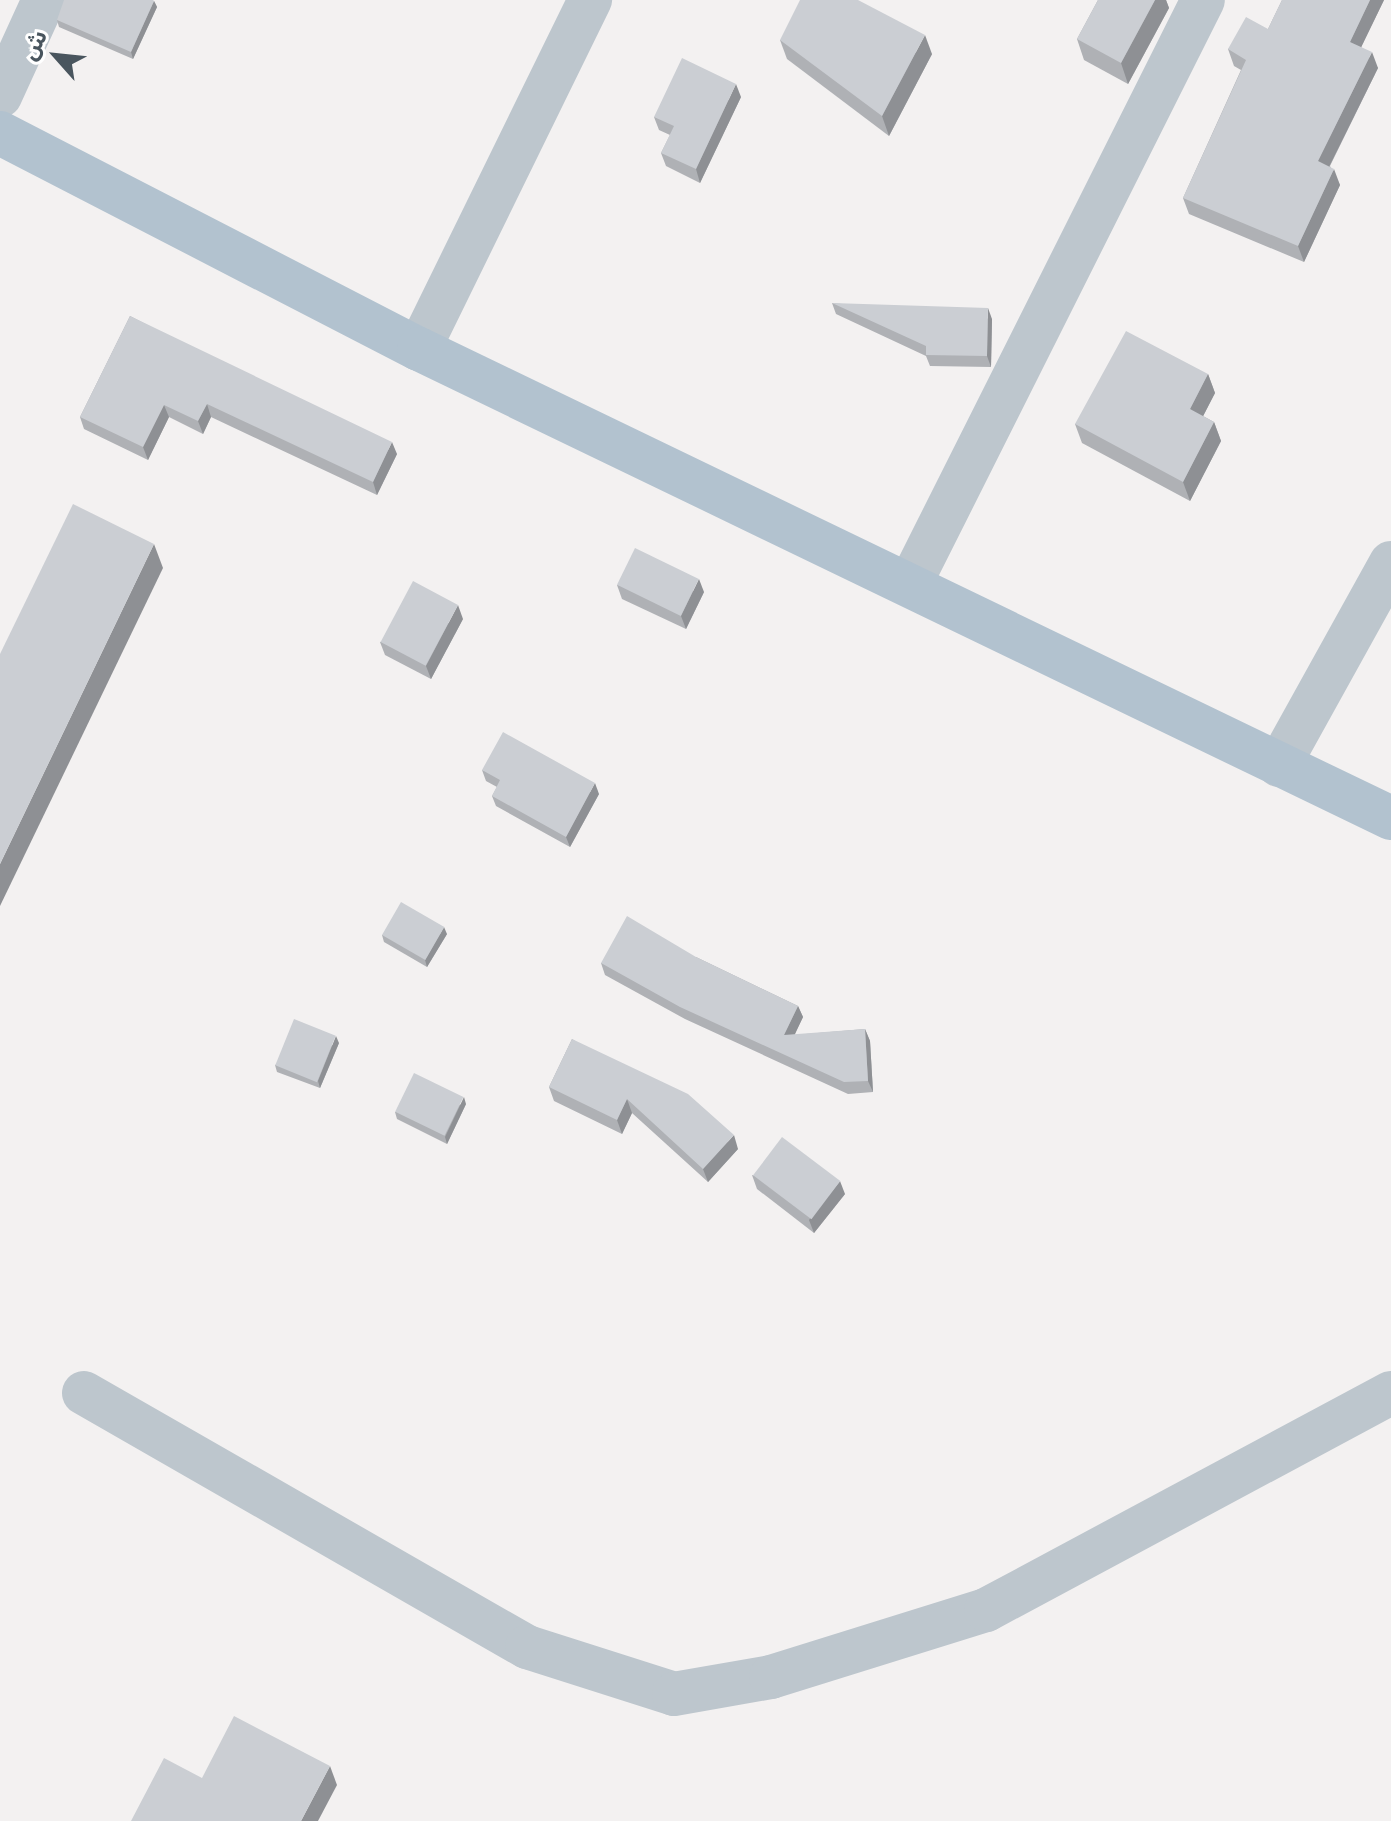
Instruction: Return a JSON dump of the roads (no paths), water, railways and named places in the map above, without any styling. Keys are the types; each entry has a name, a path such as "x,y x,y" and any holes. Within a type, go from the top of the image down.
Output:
{"main road":[{"path":"0,133 419,349 1391,818"}],"street":[{"path":"0,96 44,0"},
{"path":"419,349 590,0"},
{"path":"910,584 1203,0"},
{"path":"1279,765 1391,563"},
{"path":"84,1393 527,1647 674,1694 771,1677 986,1610 1391,1393"}]}
